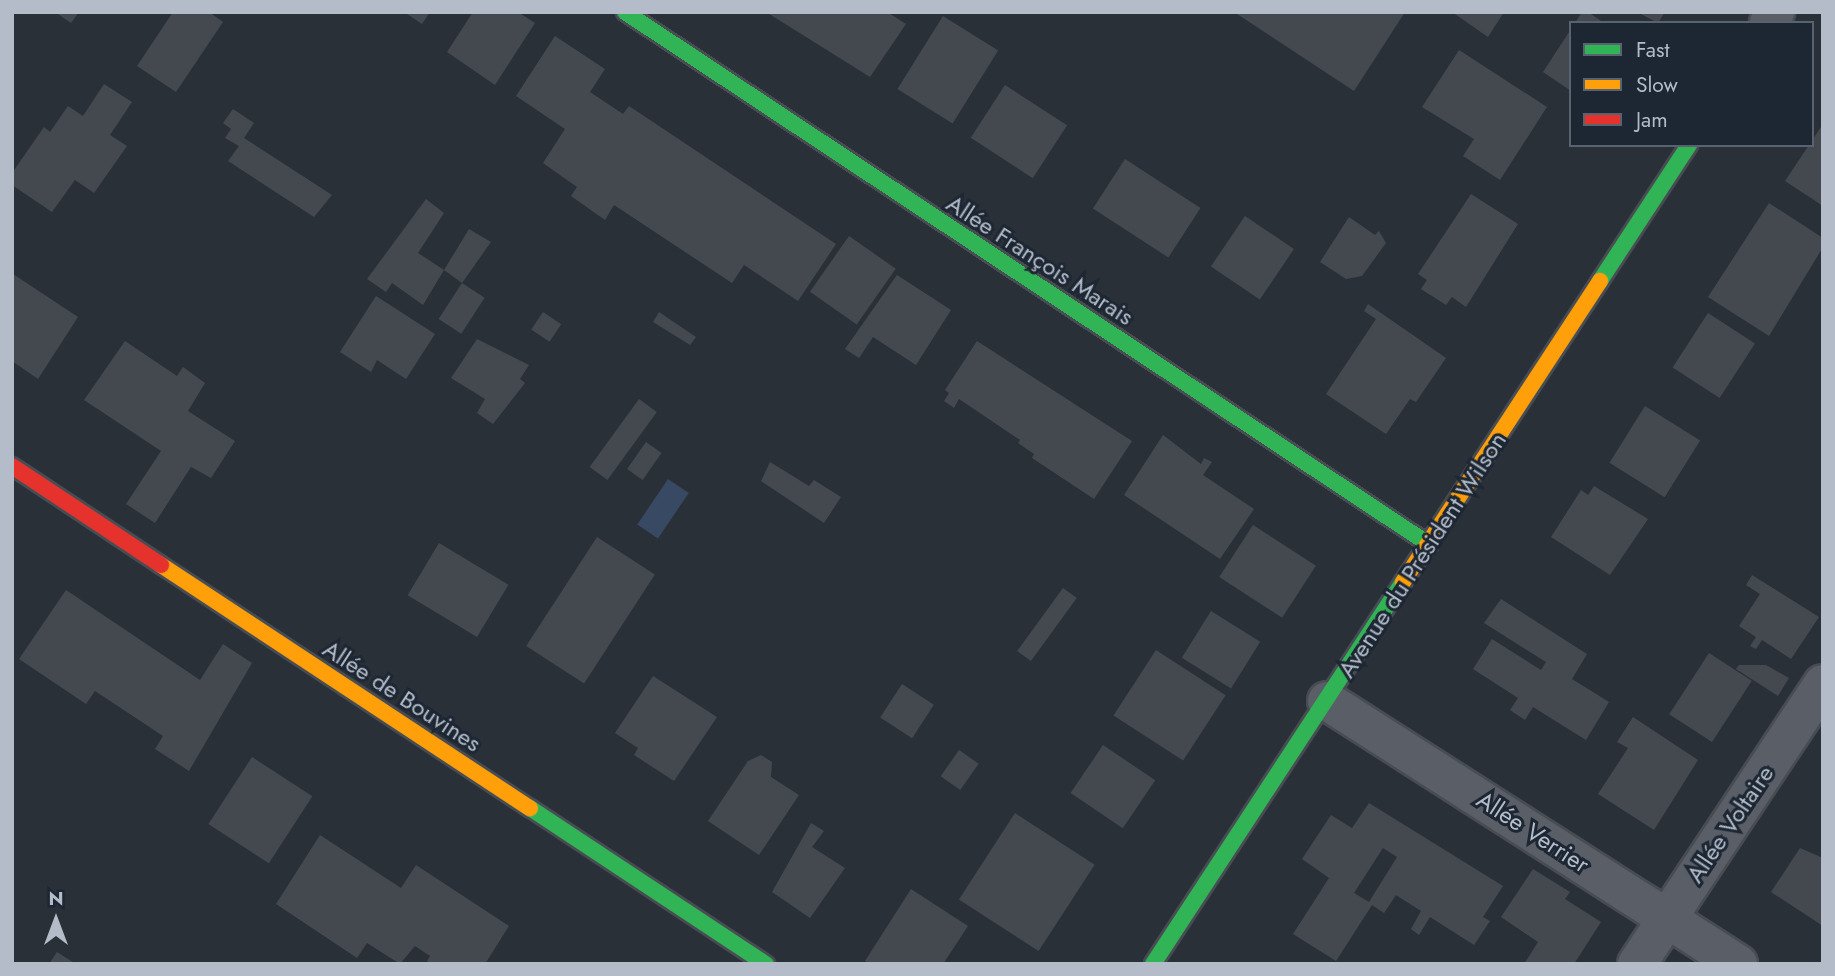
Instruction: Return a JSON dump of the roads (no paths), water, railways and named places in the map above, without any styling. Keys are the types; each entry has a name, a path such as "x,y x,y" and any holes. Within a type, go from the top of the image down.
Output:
{"street":[{"name":"Allée François Marais","path":"625,12 1430,545"},
{"name":"Avenue du Président Wilson","path":"1153,964 1430,545 1688,147"},
{"name":"Allée de Bouvines","path":"12,466 766,964"},
{"name":"Allée Voltaire","path":"1637,964 1823,684"},
{"name":"Allée Verrier","path":"1327,701 1738,964"}],"water":[{"path":"668,479 689,493 658,539 637,525"}]}
